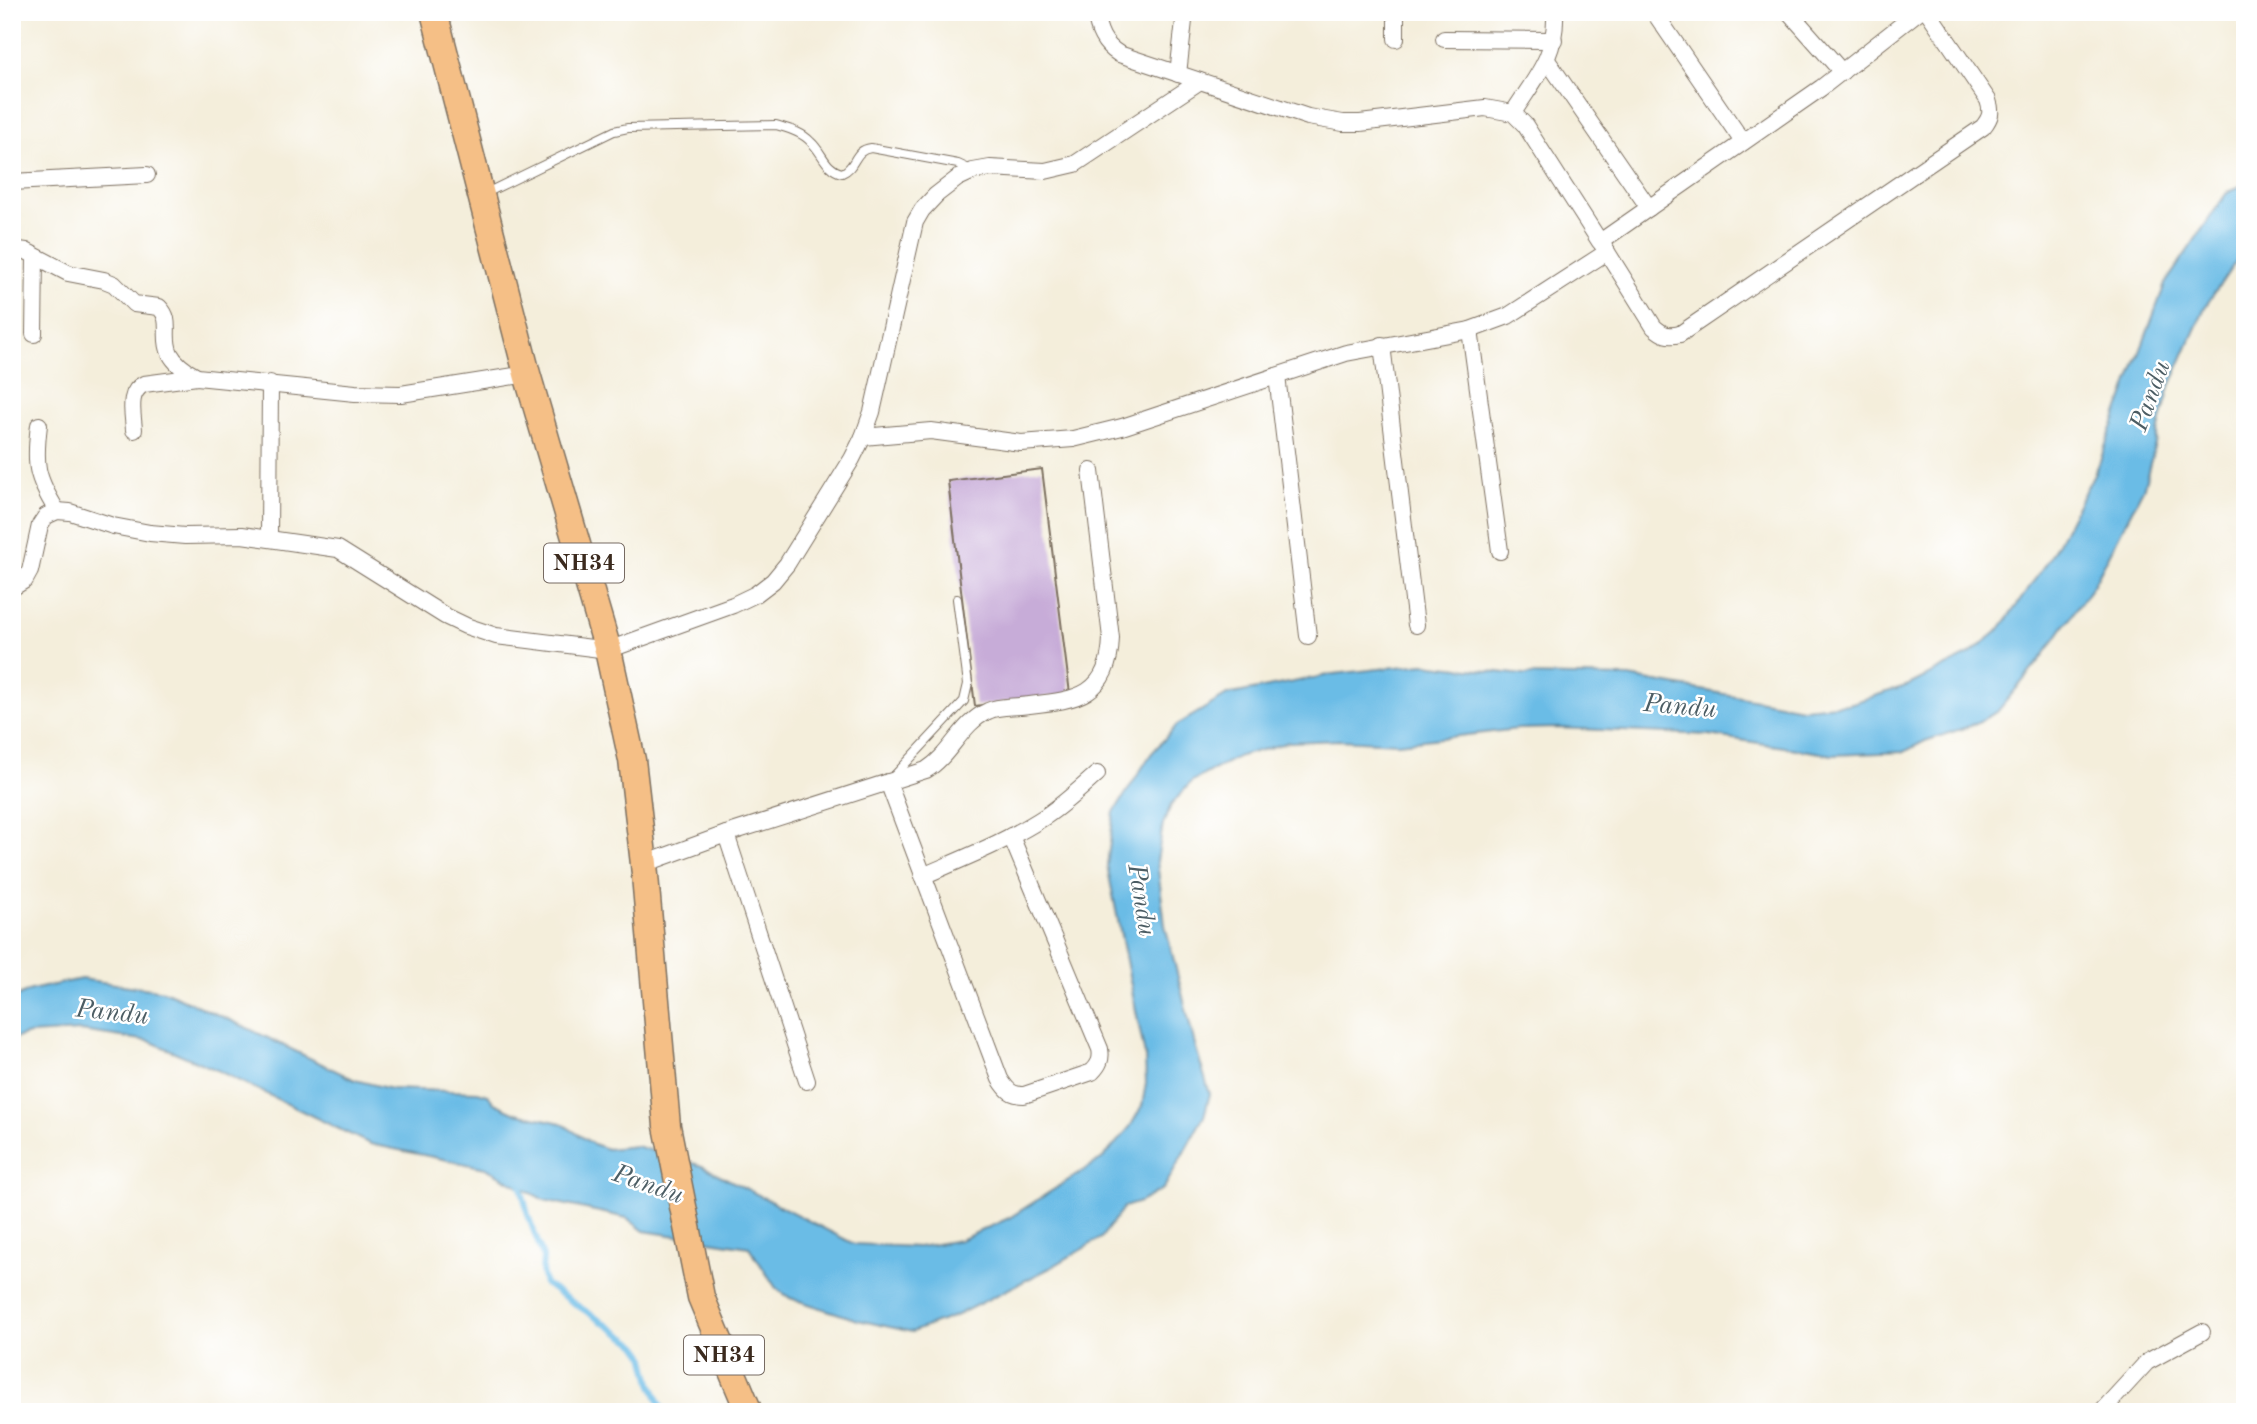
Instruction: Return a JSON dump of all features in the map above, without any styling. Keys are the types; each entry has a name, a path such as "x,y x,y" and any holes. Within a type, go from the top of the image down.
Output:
{"highway":[{"name":"NH34","path":"434,12 527,374 608,650 632,760 667,1126 701,1297 749,1412"}],"street":[{"path":"1095,12 1108,47 1119,54 1308,117 1360,123 1485,108 1513,113 1525,125 1654,327 1662,334 1671,336 1680,334 1983,127 1990,119 1988,100 1928,12"},
{"path":"1178,74 1185,12"},
{"path":"1396,12 1396,39"},
{"path":"1513,113 1547,60 1554,40 1555,12"},
{"path":"1654,12 1743,142"},
{"path":"1789,12 1842,72"},
{"path":"863,437 931,431 955,432 1021,443 1073,439 1122,427 1346,353 1493,324 1604,247 1649,208 1842,72 1918,12"},
{"path":"1444,40 1554,40"},
{"path":"1547,60 1649,208"},
{"path":"12,588 25,580 30,571 40,525 46,516 57,512 70,512 113,526 150,533 185,536 242,535 338,549 445,616 496,636 608,650 733,605 773,582 787,564 863,437 872,412 915,222 922,210 958,178 973,171 990,168 1045,171 1075,164 1200,81"},
{"path":"12,182 147,175"},
{"path":"12,249 26,251 68,273 114,284 134,304 159,307 166,317 166,345 171,357 187,372 197,377"},
{"path":"34,334 35,257"},
{"path":"1470,330 1500,551"},
{"path":"1382,345 1416,625"},
{"path":"134,430 133,393 144,384 197,377 355,393 401,394 527,374"},
{"path":"1277,376 1308,636"},
{"path":"269,538 270,383"},
{"path":"39,425 35,455 38,471 42,487 57,512"},
{"path":"644,864 936,764 970,724 988,711 1083,696 1101,677 1111,652 1091,471"},
{"path":"923,876 1011,836 1066,802 1097,774"},
{"path":"888,782 1000,1079 1014,1095 1024,1096 1092,1072 1101,1057 1011,836"},
{"path":"726,834 807,1081"},
{"path":"2101,1412 2147,1362 2202,1332"}],"lane":[{"path":"482,195 600,136 628,128 776,125 793,129 807,138 828,166 842,173 853,165 858,153 870,148 958,164 973,171"},
{"path":"888,782 964,701 968,684 957,598"}],"water":[{"name":"Pandu","path":"2245,183 2245,248 2205,307 2170,386 2144,487 2094,584 2041,659 1997,712 1970,726 1925,741 1904,752 1833,755 1709,735 1558,728 1518,729 1398,743 1339,740 1289,742 1237,757 1192,781 1171,805 1163,824 1157,861 1165,925 1210,1094 1204,1116 1164,1188 1140,1202 1124,1207 1101,1238 1050,1268 957,1315 912,1332 858,1320 790,1298 776,1288 749,1247 644,1231 627,1218 544,1200 486,1168 370,1144 219,1071 149,1041 81,1031 29,1034 12,1039 12,999 31,990 81,979 164,991 355,1080 391,1089 478,1092 488,1095 494,1103 516,1113 561,1123 591,1143 607,1149 636,1146 702,1166 854,1244 918,1247 960,1240 1009,1218 1103,1158 1130,1127 1142,1106 1146,1083 1145,1056 1107,865 1114,812 1151,754 1177,725 1227,695 1334,674 1424,664 1524,675 1629,677 1802,708 1849,704 1909,685 1970,654 2000,629 2050,558 2098,466 2165,284 2226,194"}],"building":[{"path":"1042,469 1070,694 975,706 948,481"}],"waterway":[{"path":"520,1182 543,1257 545,1284 637,1345 644,1355 651,1383 664,1412"}]}
